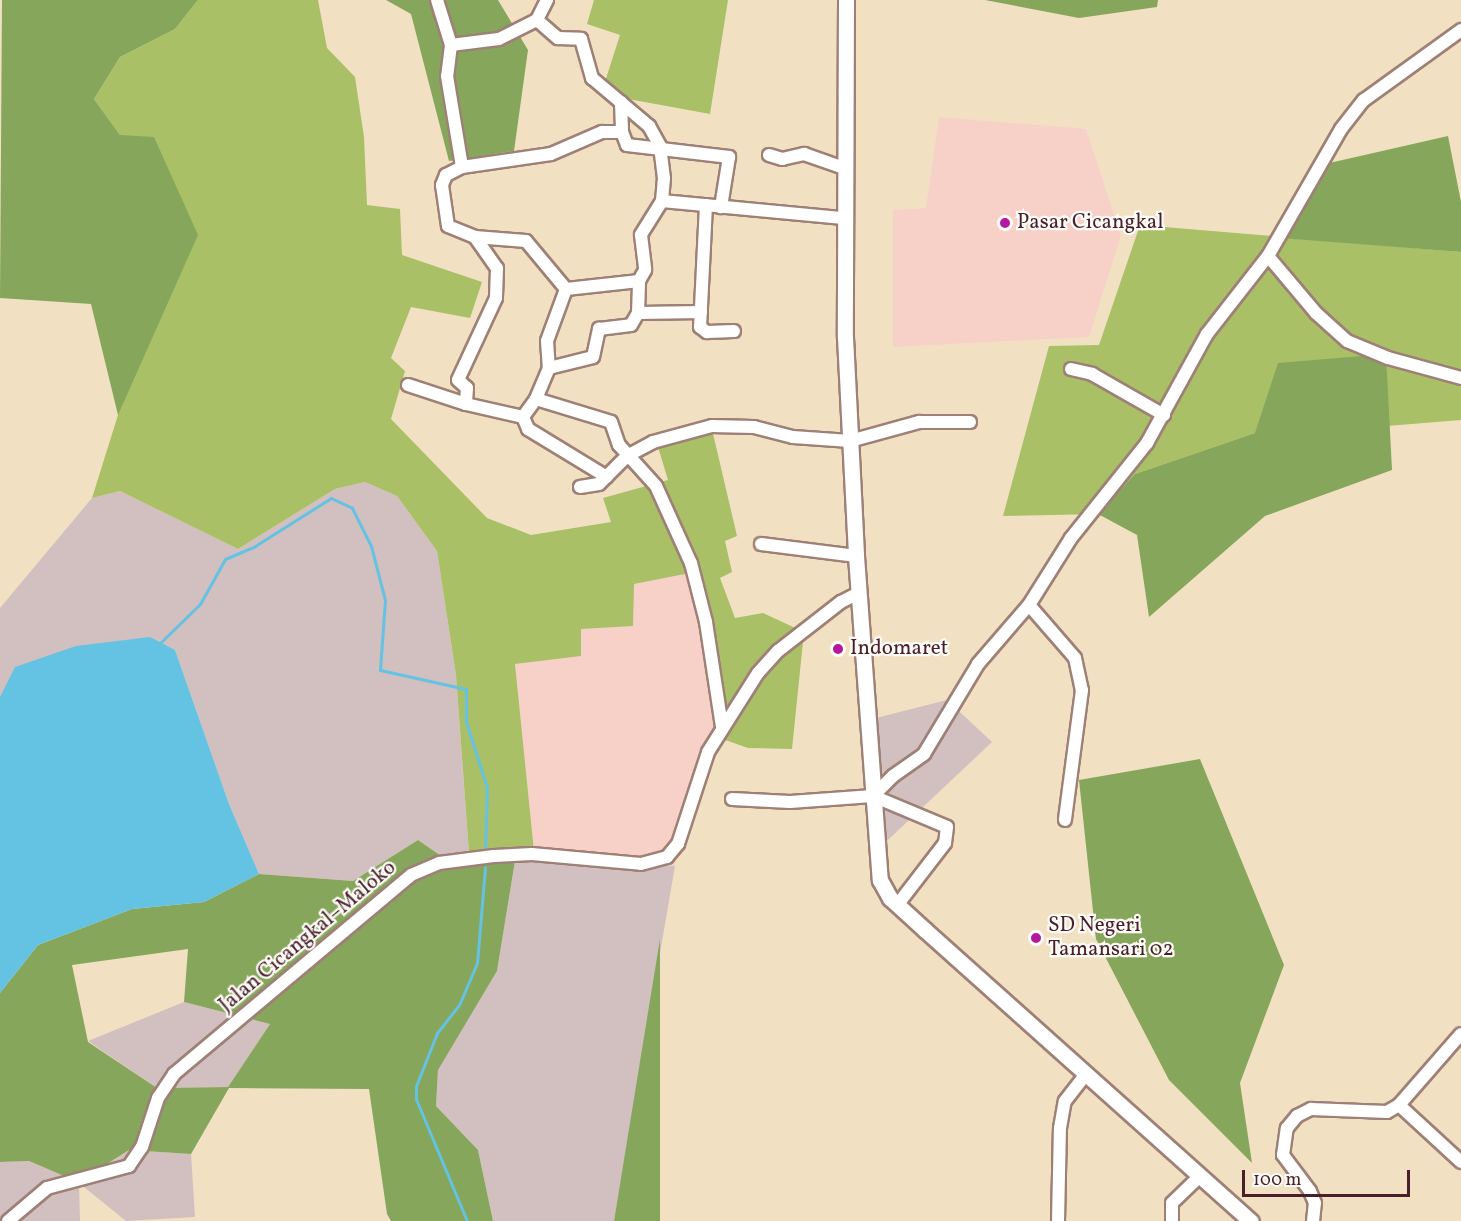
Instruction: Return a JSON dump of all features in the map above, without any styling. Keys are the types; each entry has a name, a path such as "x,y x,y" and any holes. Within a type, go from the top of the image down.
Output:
{"main road":[{"path":"846,0 843,218 850,441 878,873 885,890 898,904 1085,1075 1146,1123 1200,1176 1251,1221"}],"street":[{"path":"438,0 451,45 447,76 462,167"},
{"path":"451,45 499,39 537,20 546,0"},
{"path":"537,20 558,38 581,39 592,78 649,126 660,146 662,201 641,235 645,270 639,281 638,314 631,325 599,329 593,357 549,368"},
{"path":"873,796 893,776 924,754 978,664 1029,605 1071,538 1147,443 1207,334 1268,256 1335,139 1364,99 1461,30"},
{"path":"621,102 622,132 627,145 660,146 729,157 721,207"},
{"path":"566,289 526,241 475,237 448,226 441,185 446,175 462,167 516,156 551,154 602,132 622,132"},
{"path":"769,155 782,159 804,154 844,168"},
{"path":"662,201 843,218"},
{"path":"706,205 700,312 702,330 734,331"},
{"path":"466,404 467,388 458,380 496,298 496,268 475,237"},
{"path":"1268,256 1321,319 1347,341 1388,358 1461,378"},
{"path":"566,289 639,281"},
{"path":"523,417 536,399 549,368 547,341 566,289"},
{"path":"638,314 700,312"},
{"path":"1071,369 1092,374 1164,415"},
{"path":"408,385 466,404 523,417"},
{"path":"536,399 611,422 627,456 656,486 692,562 706,622 722,726"},
{"path":"523,417 528,429 607,477"},
{"path":"580,487 592,487 607,477 627,456 653,442 724,425 754,427 793,437 850,441 919,422 970,422"},
{"path":"761,544 856,556"},
{"name":"Jalan Cicangkal–Maloko","path":"8,1221 47,1188 129,1166 142,1147 159,1098 174,1074 411,875 439,863 494,856 532,854 641,864 667,857 678,844 708,752 722,726 778,651 840,602 859,593"},
{"path":"1029,605 1075,658 1082,690 1065,820"},
{"path":"732,800 789,802 873,796 947,827 945,843 898,904"},
{"path":"1313,1221 1315,1203 1310,1191 1283,1155 1287,1128 1297,1116 1311,1109 1372,1114 1400,1105 1461,1034"},
{"path":"1058,1221 1060,1128 1065,1101 1085,1075"},
{"path":"1400,1105 1461,1162"},
{"path":"1172,1221 1172,1203 1200,1176"}],"shaded area":[{"name":"Pasar Cicangkal","path":"939,117 1086,129 1121,236 1089,337 893,347 893,210 926,208"},
{"path":"365,482 397,496 437,551 456,675 469,854 444,858 418,840 353,881 259,874 229,804 175,650 0,697 0,608 92,498 120,491 238,549 335,489"},
{"path":"695,572 710,622 714,736 692,781 675,866 535,861 515,664 581,656 581,629 634,584"},
{"path":"947,700 992,742 873,854 864,721"},
{"path":"515,861 675,866 614,1221 493,1221 478,1150 436,1106 438,1069 497,971"},
{"path":"184,1002 270,1024 228,1087 157,1088 88,1041"},
{"path":"129,1150 191,1154 195,1217 126,1221 79,1183 80,1221 0,1221 0,1162 29,1161 78,1182"}],"green space":[{"path":"2,0 198,0 175,29 120,57 94,99 120,135 154,137 198,235 118,415 91,304 0,298"},
{"path":"198,0 318,0 327,48 355,77 364,137 367,205 400,209 402,255 482,282 470,318 411,307 391,358 405,371 391,419 487,518 531,535 611,522 603,498 668,480 658,447 711,425 737,536 725,541 732,572 720,578 735,618 763,613 804,632 792,749 748,748 714,736 710,622 695,572 634,584 633,626 581,629 581,656 515,664 535,861 444,858 469,853 456,675 437,551 397,496 365,482 335,489 238,549 120,491 92,498 118,415 120,135 94,99 120,57 175,29"},
{"path":"386,0 498,0 528,50 514,151 449,161 411,14"},
{"path":"594,0 728,0 710,114 601,94 620,35 587,24"},
{"path":"985,0 1158,0 1157,7 1079,18"},
{"path":"1448,136 1461,202 1461,252 1281,238 1325,164"},
{"path":"1140,225 1461,252 1461,420 1387,426 1386,354 1255,433 1135,474 1098,514 1003,516 1049,346 1099,345"},
{"path":"1386,354 1392,470 1265,516 1149,617 1137,535 1098,514 1135,474 1255,433 1278,363"},
{"path":"1200,759 1284,965 1240,1083 1252,1163 1169,1080 1096,939 1079,780"},
{"path":"418,840 444,858 515,861 497,971 438,1070 436,1106 478,1150 493,1221 391,1221 387,1214 369,1089 229,1088 191,1154 129,1150 78,1182 29,1161 0,1162 0,993 38,945 132,909 204,902 259,874 353,881","holes":["188,949 184,1002 270,1024 228,1087 157,1088 88,1042 72,965"]},
{"path":"660,939 660,1221 614,1221"}],"water":[{"path":"150,637 175,650 229,804 259,874 204,902 132,909 38,945 0,993 0,697 15,667 76,646"}],"waterway":[{"path":"158,645 200,604 225,559 255,546 331,498 352,508 371,546 385,600 380,670 466,689 466,722 487,788 485,847"},
{"path":"467,1221 416,1099 416,1086 437,1033 459,1005 477,963 485,867"}],"place":[{"name":"Pasar Cicangkal","path":"1005,223"},
{"name":"Indomaret","path":"838,649"},
{"name":"SD Negeri Tamansari 02","path":"1036,938"}]}
